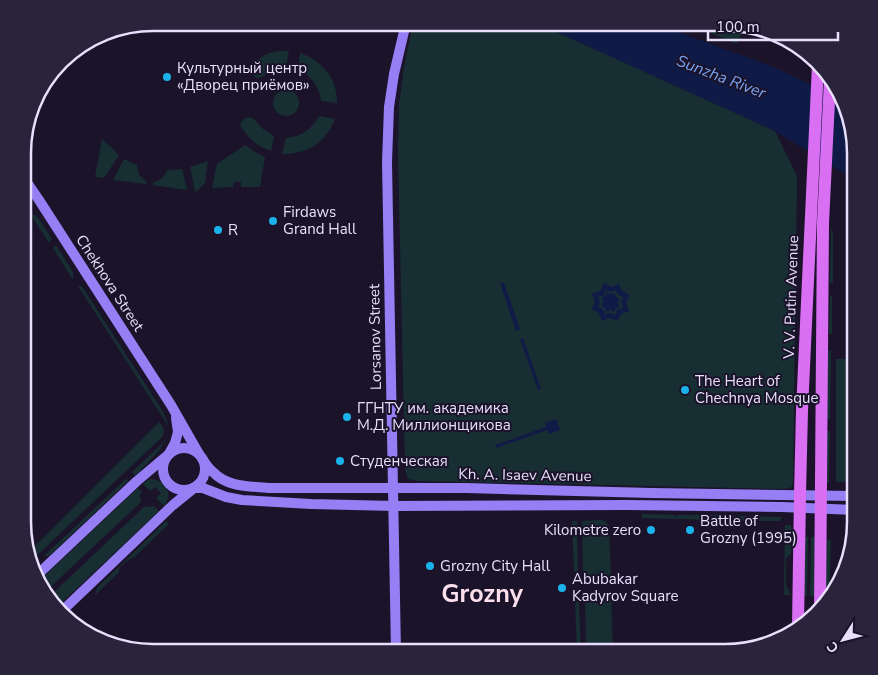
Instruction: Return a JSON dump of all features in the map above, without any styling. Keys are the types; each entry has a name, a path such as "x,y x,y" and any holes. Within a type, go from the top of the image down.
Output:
{"main road":[{"name":"Lorsanov Street","path":"396,643 387,162 389,107 394,74 404,31"},
{"path":"818,75 818,182"},
{"path":"818,182 829,91"},
{"name":"V. V. Putin Avenue","path":"818,182 820,597"},
{"name":"V. V. Putin Avenue","path":"798,619 800,502 818,182"},
{"name":"Chekhova Street","path":"31,188 171,405"},
{"name":"Kh. A. Isaev Avenue","path":"171,405 201,457 213,473 224,481 239,485 271,488 466,488 652,493 800,502 821,509 846,510"},
{"path":"171,405 177,421 178,432 175,443 163,465 164,478 173,488 185,491 194,488"},
{"path":"42,570 137,481 169,454 181,448 187,448 193,450 201,457 205,471 201,482 173,505 67,607"},
{"name":"Kh. A. Isaev Avenue","path":"194,488 203,488 233,499 262,502 394,506 800,502 821,495 846,496"}],"green space":[{"path":"411,31 556,32 775,131 797,176 792,487 785,489 417,481 408,479 405,469 398,154 399,104"},
{"path":"708,32 742,33 737,44"},
{"path":"289,51 286,67 273,70 258,78 252,74 252,65 255,62 267,54"},
{"path":"300,53 308,56 327,72 335,86 337,103 321,101 319,91 314,82 298,69"},
{"path":"286,90 295,94 299,103 295,112 286,116 277,112 273,103 277,94"},
{"path":"319,116 335,119 321,141 315,146 300,152 282,154 286,138 306,132"},
{"path":"250,117 274,136 271,151 253,141 240,125 245,118"},
{"path":"102,139 119,155 104,178 95,177"},
{"path":"245,145 265,157 260,187 241,187 241,182 234,182 233,187 212,188 217,164"},
{"path":"124,159 137,165 139,175 147,182 146,184 113,180"},
{"path":"208,161 205,183 195,192 190,167"},
{"path":"182,169 187,190 153,185 153,182 162,178 167,170"},
{"path":"31,215 35,215 39,219 52,239 49,243"},
{"path":"831,229 833,232 833,283 830,283"},
{"path":"56,245 73,272 73,280 53,248"},
{"path":"78,286 83,288 162,410 169,427"},
{"path":"830,296 832,296 832,334 829,334"},
{"path":"828,351 831,351 830,419 827,419"},
{"path":"836,359 846,359 846,482 836,482"},
{"path":"159,422 164,429 163,436 36,556 34,547"},
{"path":"826,431 830,431 829,483 826,483"},
{"path":"167,439 158,452 135,476 132,472"},
{"path":"126,479 128,481 49,556 44,556"},
{"path":"151,479 161,482 167,489 168,497 164,506 156,498 161,493 155,487 150,491 143,484"},
{"path":"138,488 142,492 140,495 141,502 51,586 45,576"},
{"path":"145,506 154,506 159,511 62,602 54,592"},
{"path":"642,514 676,515 676,519 642,518"},
{"path":"677,515 712,515 712,520 677,519"},
{"path":"713,515 747,516 747,521 713,520"},
{"path":"749,516 781,517 781,521 749,521"},
{"path":"602,520 609,526 611,580 591,581 583,572 582,521"},
{"path":"166,521 169,524 133,558 120,567 118,573 95,595 97,588"},
{"path":"572,521 577,521 578,572 574,572"},
{"path":"785,525 791,525 792,529 791,554 786,558 786,585 791,595 784,595"},
{"path":"804,537 808,537 807,596 803,596"},
{"path":"811,537 815,537 814,597 810,596"},
{"path":"826,539 831,540 830,583 825,590"},
{"path":"611,592 613,644 586,644 585,599 591,593"},
{"path":"575,602 579,602 581,644 577,644"}],"water":[{"name":"Sunzha River","path":"556,32 678,32 776,68 831,94 840,114 844,130 847,174 775,131"},
{"path":"500,283 504,283 520,329 516,331"},
{"path":"604,283 612,287 619,284 622,291 630,295 626,303 629,311 621,314 617,321 610,318 602,321 599,313 592,309 595,302 592,294 600,291","holes":["606,290 611,292 616,290 618,295 623,297 621,302 623,308 617,310 615,315 605,314 603,309 598,307 600,302 598,297 604,295"]},
{"path":"607,292 615,293 616,297 620,299 618,302 620,307 616,308 614,312 610,310 606,312 605,308 601,306 603,302 601,298"},
{"path":"523,338 541,389 538,390 520,339"},
{"path":"556,419 560,430 549,434 547,430 496,448 495,445 546,427 545,423"}],"place":[{"name":"Культурный центр «Дворец приёмов»","path":"167,77"},
{"name":"Firdaws Grand Hall","path":"273,221"},
{"name":"R","path":"218,230"},
{"name":"The Heart of Chechnya Mosque","path":"685,390"},
{"name":"ГГНТУ им. академика М.Д. Миллионщикова","path":"347,417"},
{"name":"Студенческая","path":"340,461"},
{"name":"Kilometre zero","path":"651,530"},
{"name":"Battle of Grozny (1995)","path":"690,530"},
{"name":"Grozny City Hall","path":"430,566"},
{"name":"Abubakar Kadyrov Square","path":"562,588"}],"district":[{"name":"Grozny","path":"482,594"}]}
